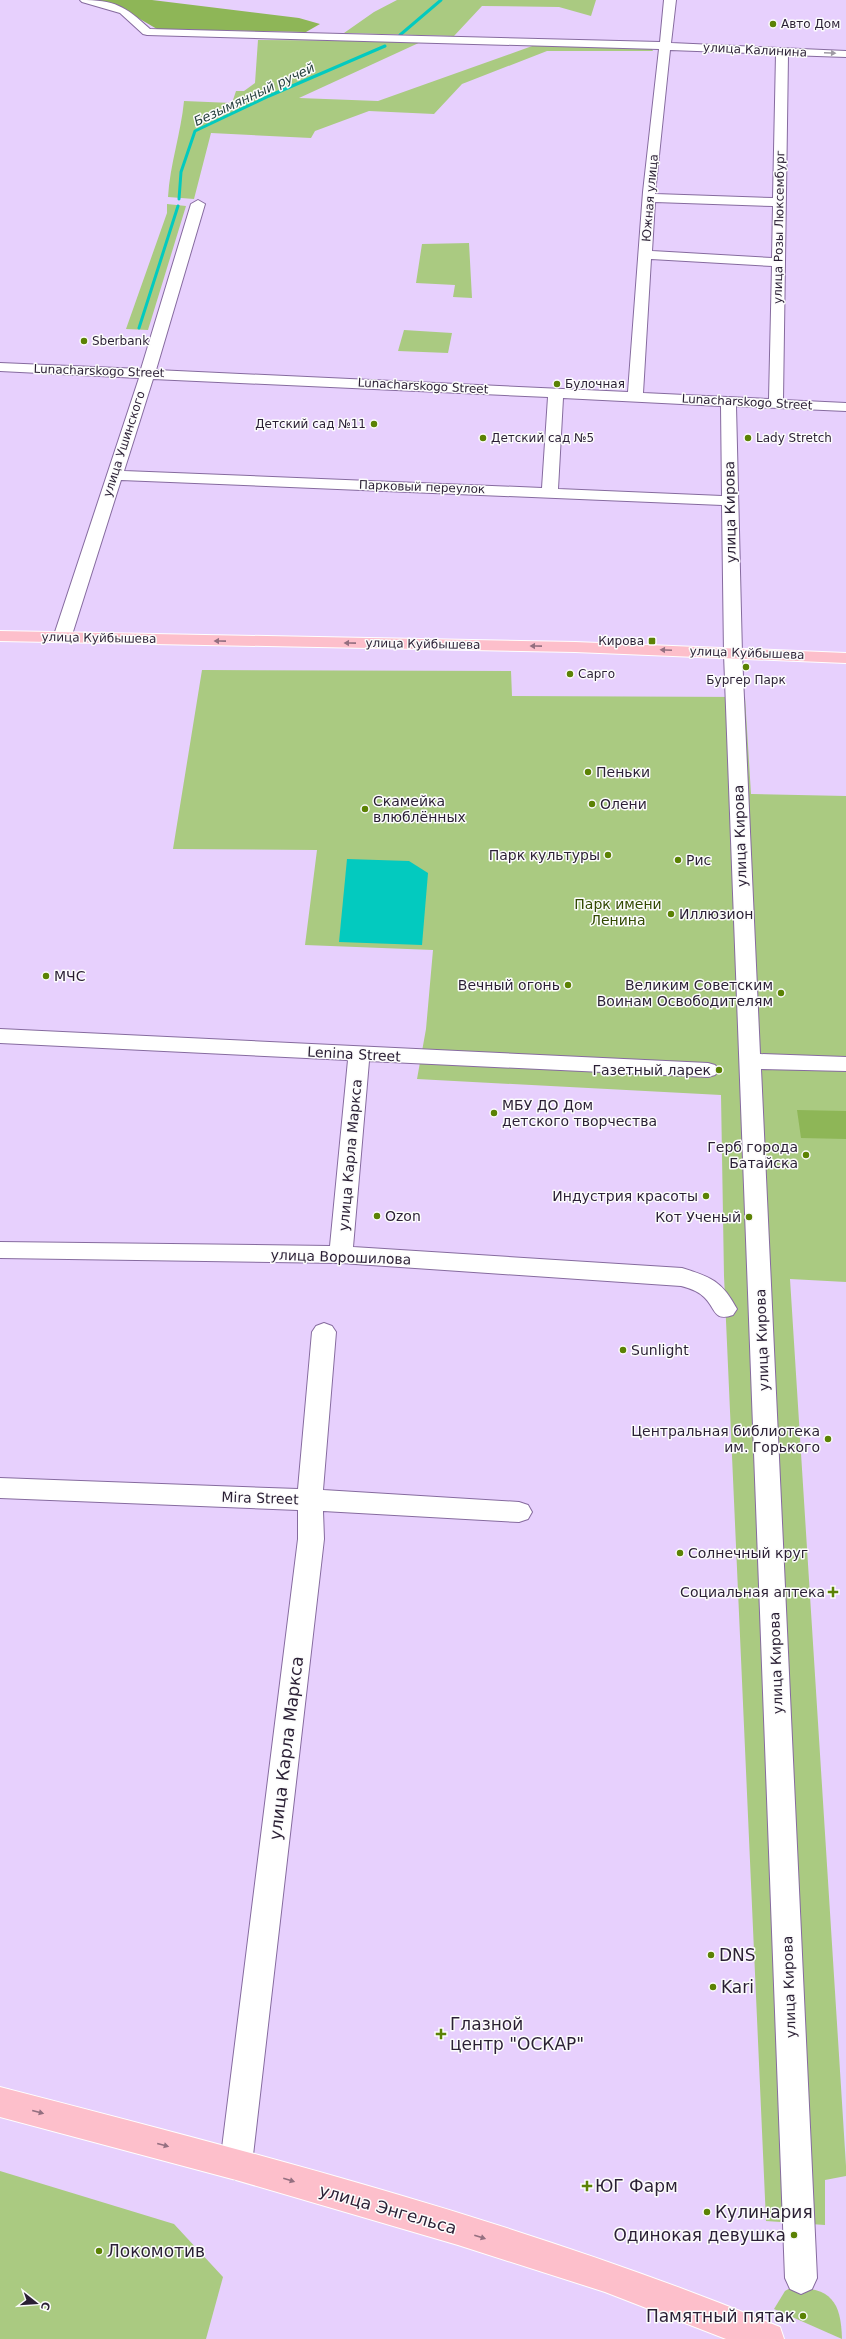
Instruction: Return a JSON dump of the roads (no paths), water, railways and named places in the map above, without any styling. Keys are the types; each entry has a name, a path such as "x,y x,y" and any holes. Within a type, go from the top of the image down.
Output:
{"main road":[{"name":"улица Куйбышева","path":"0,636 733,652 846,658"},
{"name":"улица Энгельса","path":"0,2102 236,2164 458,2229 605,2276 768,2339"}],"street":[{"name":"улица Калинина","path":"86,0 124,11 147,32 665,46 846,54"},
{"name":"Южная улица","path":"635,397 650,198 670,0"},
{"name":"улица Розы Люксембург","path":"776,404 782,51"},
{"path":"650,198 779,202"},
{"name":"улица Ушинского","path":"62,638 147,372 198,204"},
{"path":"645,255 778,262"},
{"name":"Lunacharskogo Street","path":"0,367 147,372 846,407"},
{"path":"550,492 556,393"},
{"name":"улица Кирова","path":"728,401 733,652 801,2278"},
{"name":"Парковый переулок","path":"114,475 550,492 730,501"},
{"name":"Lenina Street","path":"0,1036 359,1055 708,1070"},
{"name":"улица Карла Маркса","path":"341,1255 359,1055"},
{"path":"750,1061 846,1064"},
{"name":"улица Ворошилова","path":"0,1250 341,1255 682,1277 710,1286 718,1295 725,1309"},
{"name":"улица Карла Маркса","path":"236,2164 311,1539 310,1500 324,1332"},
{"name":"Mira Street","path":"0,1488 310,1500 519,1512"}],"waterway":[{"name":"Безымянный ручей","path":"400,35 441,0"},
{"name":"Безымянный ручей","path":"179,199 181,172 195,131 269,96 385,46"},
{"path":"139,328 178,206"}],"place":[{"name":"Авто Дом","path":"773,24"},
{"name":"Sberbank","path":"84,341"},
{"name":"Булочная","path":"557,384"},
{"name":"Детский сад №11","path":"374,424"},
{"name":"Детский сад №5","path":"483,438"},
{"name":"Lady Stretch","path":"748,438"},
{"name":"Кирова","path":"652,641"},
{"name":"Бургер Парк","path":"746,667"},
{"name":"Сарго","path":"570,674"},
{"name":"Пеньки","path":"588,772"},
{"name":"Олени","path":"592,804"},
{"name":"Скамейка влюблённых","path":"365,809"},
{"name":"Парк культуры","path":"608,855"},
{"name":"Рис","path":"678,860"},
{"name":"Иллюзион","path":"671,914"},
{"name":"МЧС","path":"46,976"},
{"name":"Вечный огонь","path":"568,985"},
{"name":"Великим Советским Воинам Освободителям","path":"781,993"},
{"name":"Газетный ларек","path":"719,1070"},
{"name":"МБУ ДО Дом детского творчества","path":"494,1113"},
{"name":"Герб города Батайска","path":"806,1155"},
{"name":"Индустрия красоты","path":"706,1196"},
{"name":"Ozon","path":"377,1216"},
{"name":"Кот Ученый","path":"749,1217"},
{"name":"Sunlight","path":"623,1350"},
{"name":"Центральная библиотека им. Горького","path":"828,1439"},
{"name":"Солнечный круг","path":"680,1553"},
{"name":"Социальная аптека","path":"833,1592"},
{"name":"DNS","path":"711,1955"},
{"name":"Kari","path":"713,1987"},
{"name":"Глазной центр \"ОСКАР\"","path":"441,2034"},
{"name":"ЮГ Фарм","path":"587,2186"},
{"name":"Кулинария","path":"707,2212"},
{"name":"Одинокая девушка","path":"794,2235"},
{"name":"Локомотив","path":"99,2251"},
{"name":"Памятный пятак","path":"803,2316"}],"park label":[{"name":"Парк имени Ленина","path":"618,912"}]}
